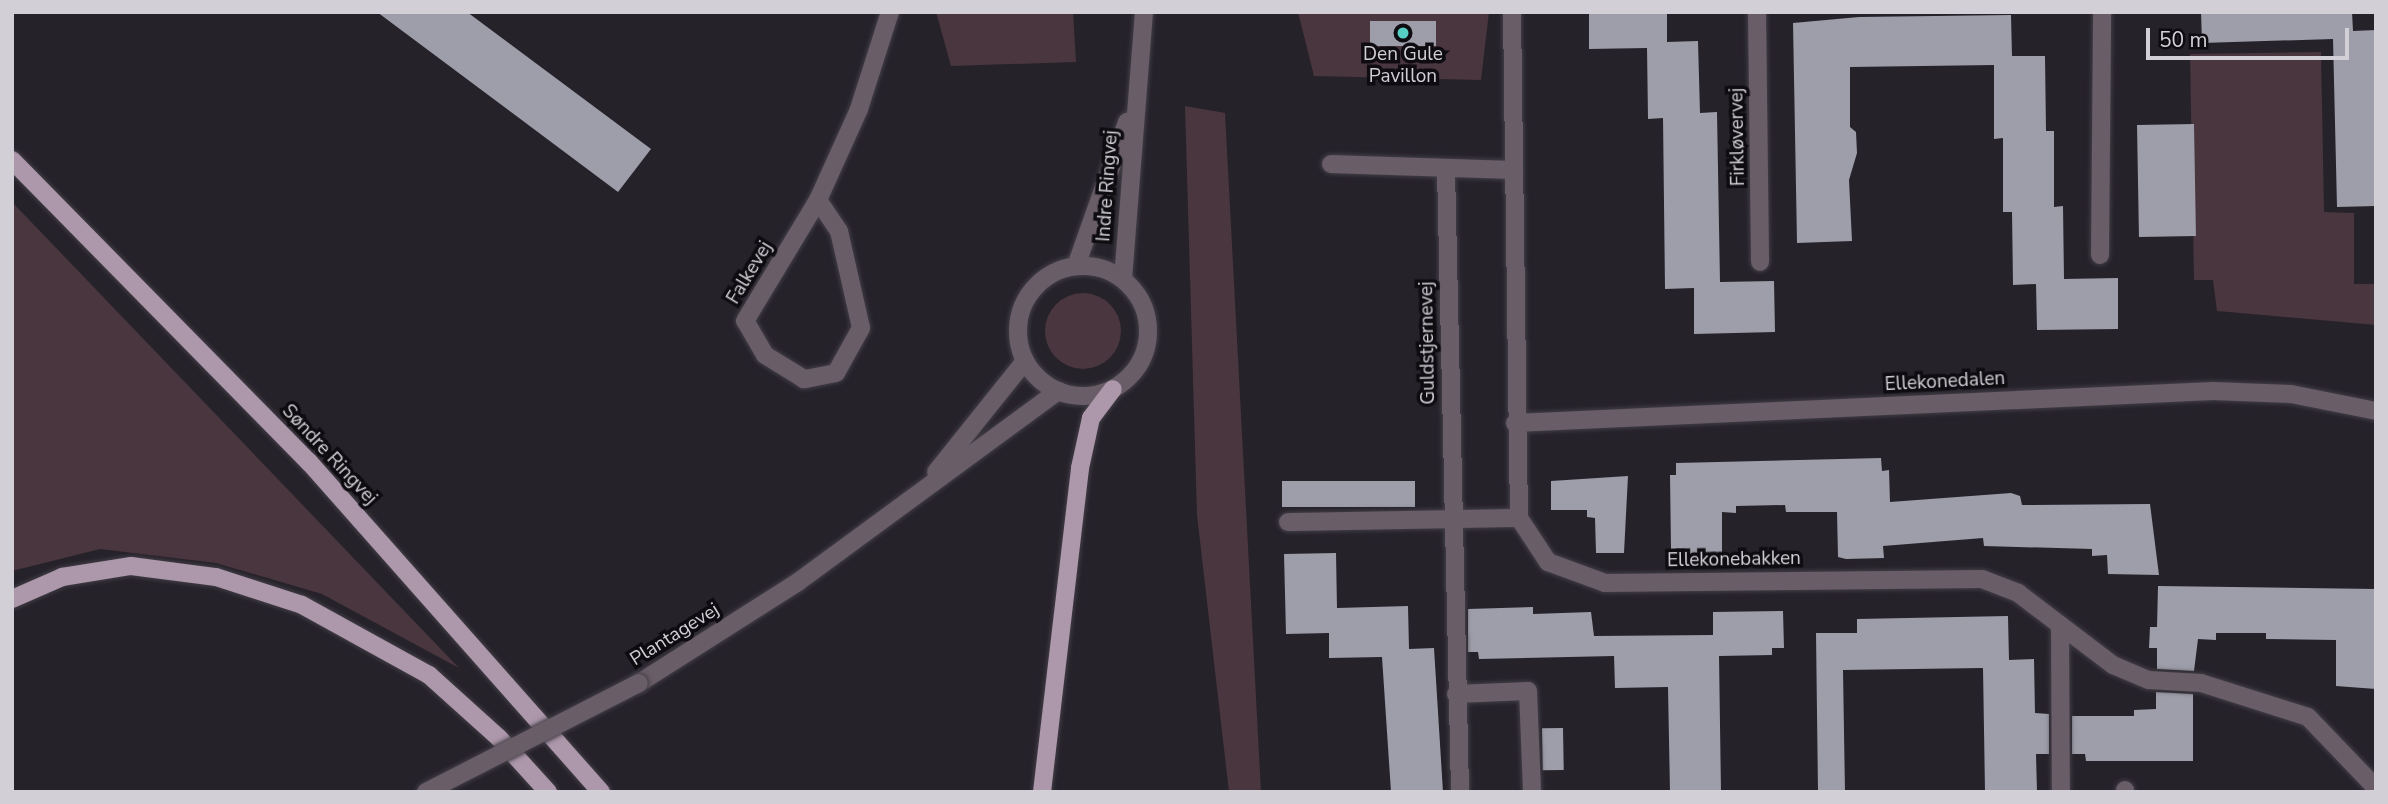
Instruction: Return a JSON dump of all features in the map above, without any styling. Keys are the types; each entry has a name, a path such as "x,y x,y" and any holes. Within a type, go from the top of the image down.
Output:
{"main road":[{"name":"Søndre Ringvej","path":"12,160 309,462 601,792"},
{"path":"1042,792 1080,468 1091,418 1113,389"},
{"path":"12,599 62,577 131,566 216,577 292,601 350,627 429,675 499,738 548,792"}],"street":[{"name":"Falkevej","path":"818,200 839,231 861,328 836,373 804,379 765,355 745,321 818,200 859,110 890,12"},
{"name":"Indre Ringvej","path":"1123,279 1144,12"},
{"path":"1288,522 1452,517 1519,518 1515,423 1512,12"},
{"name":"Firkløvervej","path":"1757,12 1760,262"},
{"path":"2100,255 2102,12"},
{"name":"Indre Ringvej","path":"1076,266 1136,96"},
{"path":"1331,164 1512,170"},
{"name":"Guldstjernevej","path":"1446,169 1460,792"},
{"path":"1076,266 1093,266 1123,279 1145,309 1147,337 1140,363 1113,389 1076,396 1058,391 1025,361 1018,330 1026,300 1047,277 1076,266"},
{"name":"Plantagevej","path":"927,483 1025,361"},
{"name":"Plantagevej","path":"426,792 639,683 798,582 927,483 1058,391"},
{"name":"Ellekonedalen","path":"1515,423 2213,391 2291,394 2376,411"},
{"name":"Ellekonebakken","path":"1519,518 1548,562 1605,583 1982,579 2018,593 2113,664 2149,680 2201,683 2308,717 2376,788"},
{"path":"2060,625 2061,792"},
{"path":"1456,694 1528,691 1532,792"}],"shaded area":[{"path":"936,12 1073,12 1076,62 951,66"},
{"path":"1298,12 1489,12 1481,80 1314,76"},
{"path":"2321,52 2324,212 2354,213 2354,284 2376,284 2376,325 2217,311 2213,280 2194,280 2190,54"},
{"path":"1185,106 1225,113 1261,792 1229,792 1197,515"},
{"path":"12,202 459,668 322,594 216,563 100,549 12,571"},
{"path":"1083,293 1097,296 1110,304 1118,317 1121,331 1118,345 1110,358 1097,366 1083,369 1069,366 1056,358 1048,345 1045,331 1048,317 1056,304 1069,296"}],"building":[{"path":"377,12 467,12 651,149 618,192"},
{"path":"1589,12 1667,12 1667,42 1698,41 1700,113 1717,112 1720,282 1774,281 1775,332 1694,334 1694,288 1665,289 1663,118 1648,119 1647,48 1589,49"},
{"path":"2201,12 2352,12 2353,31 2376,30 2376,206 2337,207 2333,39 2202,43"},
{"path":"2011,15 2012,56 2045,56 2046,131 2054,131 2054,207 2063,206 2064,279 2118,278 2118,329 2037,330 2036,284 2013,285 2012,212 2003,212 2003,138 1994,139 1994,65 1850,67 1850,127 1856,132 1857,153 1849,180 1852,241 1797,243 1793,23 1859,17"},
{"name":"Den Gule Pavillon","path":"1370,21 1436,21 1436,46 1370,46"},
{"path":"2194,124 2196,236 2139,237 2137,125"},
{"path":"1881,458 1882,471 1889,470 1890,502 2011,493 2020,496 2022,505 2150,504 2159,575 2108,574 2107,555 2092,556 2092,549 1984,546 1983,538 1883,546 1884,558 1846,559 1838,557 1837,512 1786,512 1785,505 1736,506 1736,513 1722,512 1722,558 1678,560 1678,549 1671,549 1670,475 1676,475 1676,463"},
{"path":"1628,476 1624,553 1596,553 1595,518 1587,517 1587,510 1551,510 1551,481"},
{"path":"1282,481 1415,481 1415,507 1282,507"},
{"path":"1336,553 1337,608 1408,606 1409,649 1434,648 1443,792 1391,792 1382,657 1329,658 1329,633 1286,634 1284,554"},
{"path":"2158,586 2376,589 2376,689 2336,686 2336,640 2266,639 2266,633 2216,633 2216,640 2198,639 2194,671 2157,669 2157,648 2149,648 2150,627 2157,627"},
{"path":"1533,607 1533,614 1591,612 1594,636 1713,635 1713,612 1783,611 1784,648 1772,648 1772,655 1719,656 1721,792 1670,792 1668,687 1615,688 1614,656 1479,659 1478,652 1468,652 1468,609"},
{"path":"2008,616 2009,660 2034,659 2035,713 2049,714 2049,754 2036,754 2037,792 1985,792 1983,668 1843,670 1845,792 1818,792 1816,633 1857,633 1857,619"},
{"path":"2156,692 2193,694 2193,761 2086,761 2085,754 2072,754 2072,716 2134,716 2134,710 2156,709"},
{"path":"1542,728 1563,728 1564,770 1543,770"}],"place":[{"name":"Den Gule Pavillon","path":"1403,33"}]}
